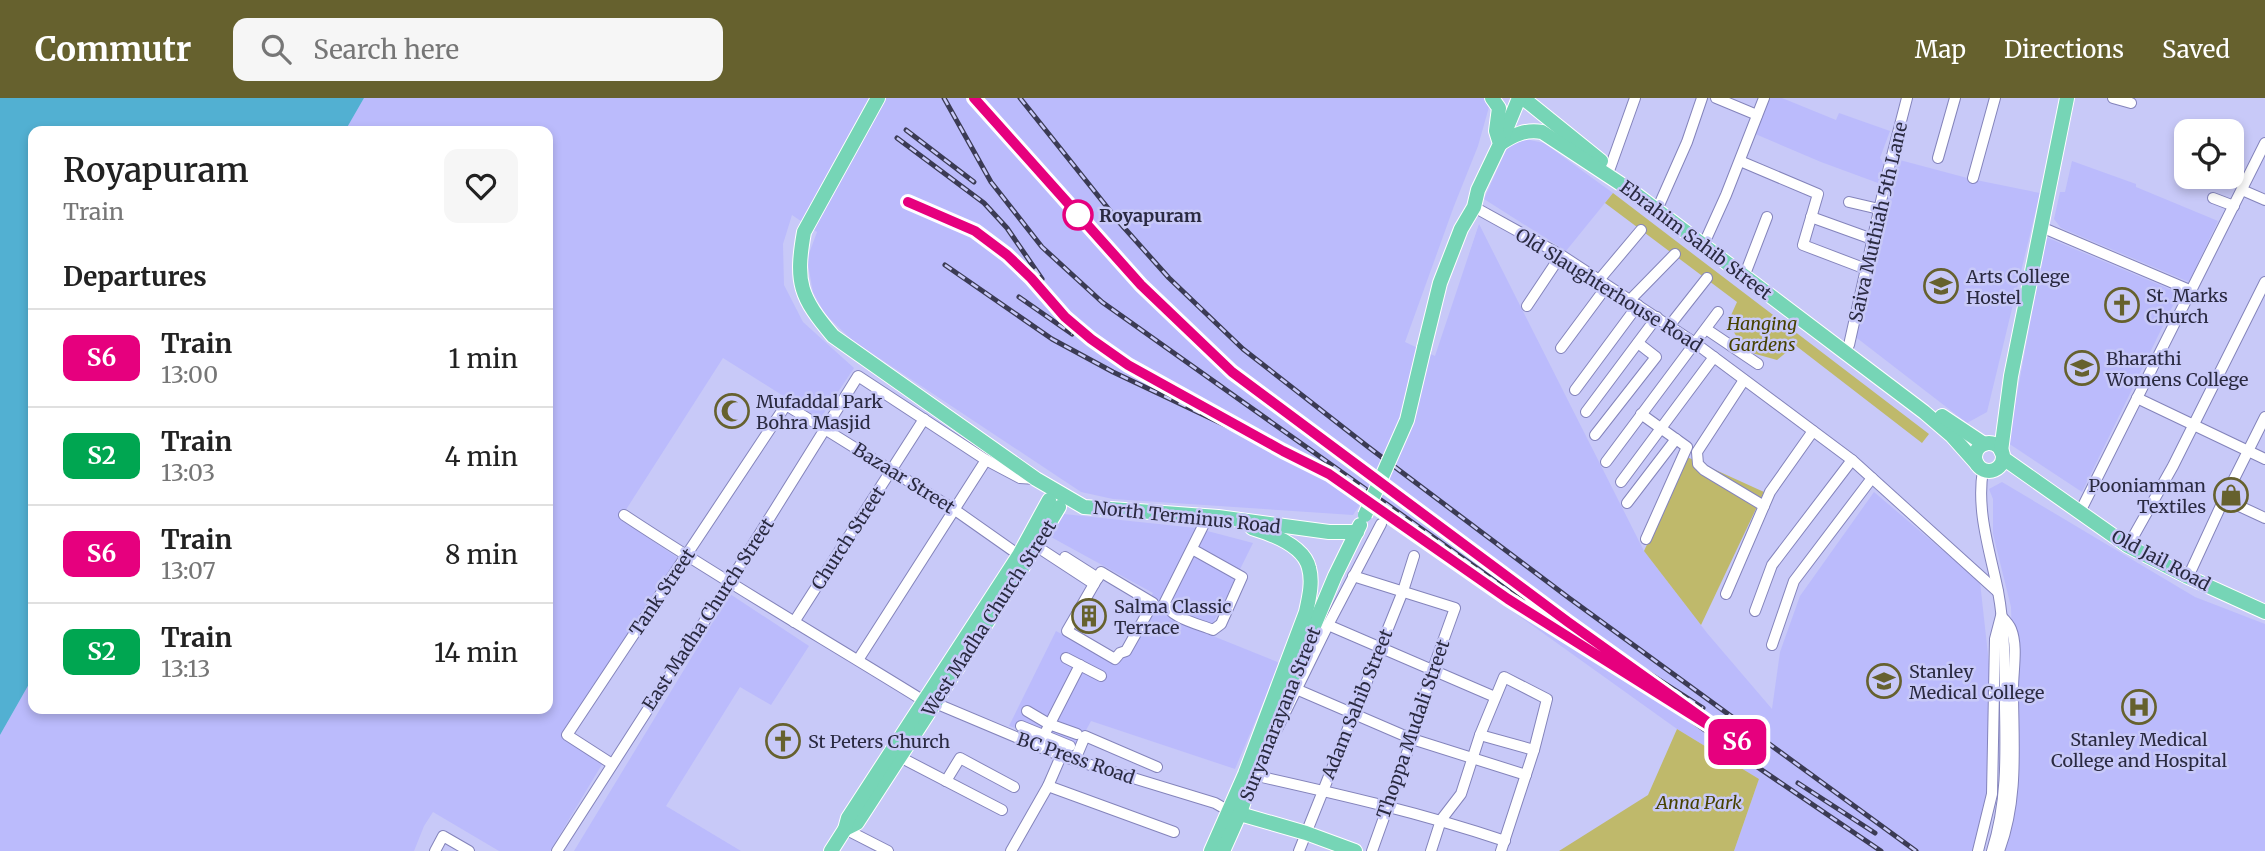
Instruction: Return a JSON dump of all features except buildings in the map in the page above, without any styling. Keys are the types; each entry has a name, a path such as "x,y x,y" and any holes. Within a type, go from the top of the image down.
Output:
{"main road":[{"name":"North Terminus Road","path":"878,98 804,232 800,255 801,285 811,309 832,336 1036,479 1084,507 1213,517 1329,532 1357,532"},
{"path":"1492,98 1499,108 1496,131 1500,144 1511,136 1546,125"},
{"name":"Suryanarayana Street","path":"1210,851 1235,812 1253,775 1335,576 1407,420 1440,283 1461,229 1474,207 1478,190 1521,98"},
{"name":"Ebrahim Sahib Street","path":"1521,98 1546,125 1913,404 1952,436 1983,468"},
{"path":"2002,454 1993,444 1985,444 1975,455 1983,468 2000,466 2002,454 2011,376 2067,98"},
{"name":"Ebrahim Sahib Street","path":"1546,125 1707,237 1928,406 1985,444"},
{"path":"1985,444 1997,419 2011,376"},
{"name":"Old Jail Road","path":"2002,454 2061,500 2129,546 2188,578 2265,611"},
{"name":"Old Jail Road","path":"1983,468 2010,476 2061,500"},
{"path":"1036,479 1054,503 1084,507"},
{"name":"West Madha Church Street","path":"929,702 1037,543 1054,503"},
{"name":"West Madha Church Street","path":"831,851 845,829 848,818 864,803 1054,503"},
{"name":"Suryanarayana Street","path":"1213,517 1265,532 1286,542 1300,553 1309,566 1311,587 1306,612 1223,851"},
{"path":"1235,812 1306,832 1355,851"}],"street":[{"path":"1610,168 1635,98"},
{"path":"1660,203 1687,142 1702,98"},
{"path":"1716,98 1758,115"},
{"path":"1707,237 1764,98"},
{"name":"Saiva Muthiah 5th Lane","path":"1849,345 1907,98"},
{"path":"1938,158 1955,98"},
{"path":"1973,178 1995,98"},
{"path":"2113,98 2131,103"},
{"path":"2080,512 2265,143"},
{"path":"1740,161 1818,194 1803,245 1866,268"},
{"path":"2242,190 2265,201"},
{"path":"2213,198 2234,206"},
{"path":"1849,202 1880,209"},
{"name":"Old Slaughterhouse Road","path":"1474,207 1561,256 1695,343 1852,460 1998,592"},
{"path":"1746,269 1767,217"},
{"path":"1811,218 1872,239"},
{"path":"2041,227 2192,291"},
{"path":"1561,348 1641,230"},
{"path":"1575,390 1634,303 1675,254"},
{"path":"1527,306 1561,256"},
{"path":"1670,326 1707,278"},
{"path":"2129,546 2194,425 2265,282"},
{"path":"1606,461 1718,312"},
{"path":"1586,412 1657,317"},
{"path":"1706,329 1758,364"},
{"path":"1595,435 1656,357 1638,343"},
{"path":"1621,482 1714,357"},
{"name":"East Madha Church Street","path":"556,851 729,583 858,376 924,419"},
{"path":"1744,380 1697,452 1698,464 1764,506"},
{"path":"2137,398 2265,458"},
{"name":"Bazaar Street","path":"786,405 955,510 1019,555"},
{"name":"Tank Street","path":"612,764 567,735 786,405"},
{"path":"1641,414 1687,447 1646,539"},
{"path":"2188,578 2265,417"},
{"path":"924,419 986,460 1020,478 1036,479"},
{"name":"Church Street","path":"794,622 924,419"},
{"path":"1726,594 1770,492 1813,431"},
{"path":"1627,503 1676,439"},
{"path":"858,660 986,460"},
{"path":"1755,611 1772,565 1852,460"},
{"path":"1983,468 1980,494 1998,592 2005,672 2006,786 1992,851"},
{"path":"1772,645 1794,582 1872,478"},
{"path":"2224,499 2265,518"},
{"name":"BC Press Road","path":"624,515 729,583 929,702 1061,756 1215,803 1235,812"},
{"path":"1192,549 1242,577 1221,624 1213,630 1175,614 1167,608 1165,602 1192,549 1213,517"},
{"path":"1265,743 1277,729 1381,524"},
{"path":"1037,543 1096,581"},
{"name":"Adam Sahib Street","path":"1299,851 1403,591 1414,555"},
{"path":"1101,572 1153,603 1126,651 1115,659 1067,631 1096,581 1101,572"},
{"path":"1353,576 1403,591"},
{"name":"Thoppa Mudali Street","path":"1372,851 1455,608 1403,591"},
{"path":"1978,851 1992,794 1995,639 2001,616"},
{"path":"1999,851 2013,791 2015,756 2014,649 2011,629 2001,616"},
{"path":"1328,625 1495,697"},
{"path":"1066,658 1101,676"},
{"path":"1038,747 1080,665"},
{"path":"1253,775 1441,820 1503,846 1548,699 1504,677 1480,734 1461,794 1441,820 1431,851"},
{"path":"1296,688 1412,739 1526,775"},
{"path":"1027,711 1049,724 1077,734"},
{"path":"1021,726 1070,746"},
{"path":"1480,734 1534,750"},
{"path":"1075,760 1085,736 1157,767"},
{"path":"895,755 1002,810"},
{"path":"1011,851 1048,786 1061,756"},
{"path":"946,780 960,758 1014,787"},
{"path":"1048,786 1174,832"},
{"path":"845,829 888,851"},
{"path":"435,851 443,836 469,851"}],"shaded area":[{"path":"0,98 364,98 348,126 28,126 28,686 0,735"},
{"path":"364,98 1484,98 1489,107 1478,146 1405,342 1435,356 1479,224 1644,551 1707,633 1772,709 1780,652 1800,596 1874,492 1980,582 1995,718 1992,788 1972,851 1734,851 1759,779 1677,729 1361,503 1353,515 1113,499 1081,492 852,340 825,314 813,292 807,259 817,232 792,215 783,244 784,285 803,322 854,368 820,419 723,358 620,519 678,558 563,735 604,761 550,851 499,851 433,812 414,851 0,851 0,735 28,686 28,714 553,714 553,126 348,126"},
{"path":"1767,98 1782,98 1836,120 1839,113 1890,131 1880,158 1884,163 1878,183 1753,133"},
{"path":"1521,138 1544,143 1613,193 1566,251 1484,199 1507,148"},
{"name":"Arts College Hostel","path":"1896,159 1971,179 2040,193 1987,412 1967,423 1853,335"},
{"path":"2072,161 2136,184 2136,187 2218,221 2189,282 2061,228 2054,219 2060,192 2065,192"},
{"name":"Bharathi Womens College","path":"2046,237 2179,293 2082,492 2008,443"},
{"name":"Stanley Medical College and Hospital","path":"2002,482 2195,597 2265,624 2265,851 2002,851 2016,790 2011,607 1993,534 1993,499 1989,489"},
{"path":"1064,514 1196,528 1253,543 1208,634 1280,663 1235,769 1091,721 1076,749 1009,726 1056,631 1113,662 1153,593 1051,537"},
{"path":"730,594 809,646 771,705 740,687 666,806 741,851 574,851"}],"green space":[{"name":"Hanging Gardens","path":"1613,193 1929,434 1922,443 1795,345 1777,360 1745,351 1728,322 1737,302 1605,203"},
{"path":"1687,457 1764,492 1701,625 1644,551"},
{"name":"Anna Park","path":"1677,729 1759,779 1734,851 1559,851 1648,795"}],"railway":[{"path":"944,98 991,182 1042,247 1102,302 1750,762 1881,851"},
{"path":"974,98 1141,285 1232,372 1519,586"},
{"path":"1020,98 1119,222 1169,278 1243,349 1569,598 1916,851"},
{"path":"906,130 974,182"},
{"path":"897,138 984,203 1007,228 1042,279"},
{"path":"908,202 975,231 1007,255 1065,317 1091,339 1161,384"},
{"path":"945,265 1052,339 1113,372 1331,475"},
{"path":"1019,297 1072,334"},
{"path":"1594,638 1703,708"},
{"path":"1798,783 1875,833"}],"train":[{"name":"S6","path":"908,202 975,231 1007,255 1065,317 1128,365 1329,474 1508,599 1740,745 1568,622 1232,372 1141,285 974,98"}],"place":[{"name":"Royapuram","path":"1078,215"},
{"name":"Arts College Hostel","path":"1941,286"},
{"name":"St. Marks Church","path":"2122,305"},
{"name":"Bharathi Womens College","path":"2082,368"},
{"name":"Mufaddal Park Bohra Masjid","path":"732,411"},
{"name":"Pooniamman Textiles","path":"2231,495"},
{"name":"Salma Classic Terrace","path":"1089,616"},
{"name":"Stanley Medical College","path":"1884,681"},
{"name":"Stanley Medical College and Hospital","path":"2139,707"},
{"name":"St Peters Church","path":"783,741"}]}
